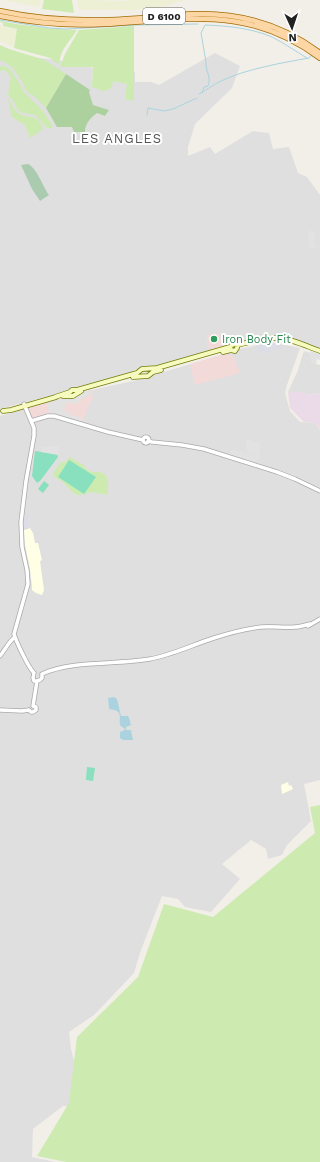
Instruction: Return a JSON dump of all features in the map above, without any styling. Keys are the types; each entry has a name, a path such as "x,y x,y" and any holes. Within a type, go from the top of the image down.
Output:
{"main road":[{"name":"D 6100","path":"0,10 22,15 77,20 128,19 197,14 229,16 270,25 303,41 320,53"},
{"name":"D 6100","path":"0,17 46,23 84,25 186,18 231,20 259,26 276,32 304,46 320,58"},
{"path":"2,411 11,410 46,398 49,399 70,393 72,390 75,392 139,374 142,369 148,368 151,371 163,369 231,349 232,345 236,347 266,338 291,340 320,352"},
{"path":"139,374 144,377 148,376 151,371"}],"street":[{"path":"24,405 34,428 21,522 22,547 28,574 28,584 14,632 30,669 34,673"},
{"path":"31,421 48,416 54,416 108,432 143,440 146,443 148,440 152,442 204,449 277,472 320,491"},
{"path":"34,673 39,672 42,674 60,668 155,658 224,635 264,627 295,627 310,624 320,619"},
{"path":"0,656 11,640 15,637"},
{"path":"34,673 32,676 34,681 37,681"},
{"path":"0,710 35,711 36,708 33,706 37,681 41,680 42,674"}],"shaded area":[{"path":"2,0 41,0 39,7"},
{"path":"77,0 184,0 163,7 133,10 79,10"},
{"path":"0,26 17,30 14,48 0,41"},
{"path":"0,46 31,57 58,60 93,68 92,82 116,69 135,72 135,82 151,82 159,85 215,53 240,66 232,88 195,124 188,147 188,156 210,147 215,154 253,131 269,133 273,149 289,147 298,173 307,177 320,195 320,348 284,337 264,336 155,367 144,367 134,370 132,374 0,409"},
{"path":"28,164 37,173 49,195 40,201 32,189 21,165"},
{"path":"309,230 315,232 314,242 308,242"},
{"path":"314,242 317,247 311,250 308,243"},
{"path":"219,333 221,339 228,338 229,345 210,351 206,335"},
{"path":"271,342 300,348 285,393 290,411 300,422 315,423 320,430 320,780 304,784 311,821 287,845 282,855 268,859 266,849 251,840 222,864 240,879 211,912 185,907 178,899 162,896 141,950 134,973 94,1015 69,1032 71,1049 86,1108 63,1106 33,1129 32,1157 55,1162 0,1162 0,416 96,389 138,380 240,349"},
{"path":"269,343 283,347 261,354 255,346"},
{"path":"305,351 310,353 312,363 320,365 320,393 306,395 305,392 288,392"},
{"path":"310,351 320,354 320,360 317,359 316,364 311,363"},
{"path":"228,353 234,357 240,373 195,385 190,364"},
{"path":"90,390 91,395 82,398 77,403 72,404 67,402 64,410 71,415 82,418 81,422 49,413 47,405 50,402 77,396 80,392"},
{"path":"91,390 94,400 90,402 82,422 50,414 32,419 28,407"},
{"path":"288,392 305,392 306,395 320,393 320,429 315,423 304,422 290,408"},
{"path":"250,439 251,441 260,443 260,458 254,462 230,456 230,450 253,455 247,452 246,440"},
{"path":"59,446 58,455 41,452 42,447"},
{"path":"25,513 28,516 30,528 24,530 23,529"},
{"path":"30,528 33,533 35,543 38,543 42,560 40,561 44,590 42,595 32,590 24,530"},
{"path":"288,782 289,786 291,785 293,789 282,794 281,785"}],"green space":[{"path":"44,0 72,0 74,13 42,9"},
{"path":"0,21 38,27 77,30 65,46 61,54 59,65 50,58 14,48 17,29 3,26 3,23"},
{"path":"134,26 134,101 125,99 127,84 113,81 112,87 103,91 92,87 93,67 60,67 65,54 79,30"},
{"path":"0,45 45,60 66,74 46,108 34,96 28,93 13,68 0,60"},
{"path":"0,66 9,68 25,93 43,111 53,128 47,128 35,115 23,113 18,110 13,100 8,96 11,77 5,70 0,71"},
{"path":"66,74 90,90 89,92 93,105 109,110 105,116 97,113 92,117 88,121 85,132 74,132 72,127 57,127 46,108"},
{"path":"8,99 19,114 33,117 38,120 43,129 30,138 25,125 12,117"},
{"path":"35,451 57,454 58,457 37,483 32,476"},
{"path":"70,457 83,464 91,472 105,474 108,484 107,495 91,492 77,495 53,475 61,462 65,462"},
{"path":"69,460 96,477 84,494 58,477"},
{"path":"44,481 49,485 43,493 38,489"},
{"path":"87,767 95,768 93,781 86,780"},
{"path":"320,805 320,1162 66,1162 37,1156 69,1103 77,1037 138,977 164,904 213,917 315,833 310,807"}],"water":[{"path":"114,697 117,699 121,716 128,716 129,718 131,725 126,727 126,730 131,730 133,740 123,740 120,738 120,732 125,730 120,725 119,714 116,711 109,709 108,698"}],"waterway":[{"path":"0,20 49,28 66,29 137,25 198,24"},
{"path":"202,93 204,87 208,86 209,83 201,33 205,25 256,31 276,39 307,58"},
{"path":"199,94 221,81 241,73 309,58 312,55"},
{"path":"147,115 148,108 164,111 173,109 197,98"}],"place":[{"name":"Iron Body Fit","path":"214,339"}],"district":[{"name":"LES ANGLES","path":"117,138"}]}
